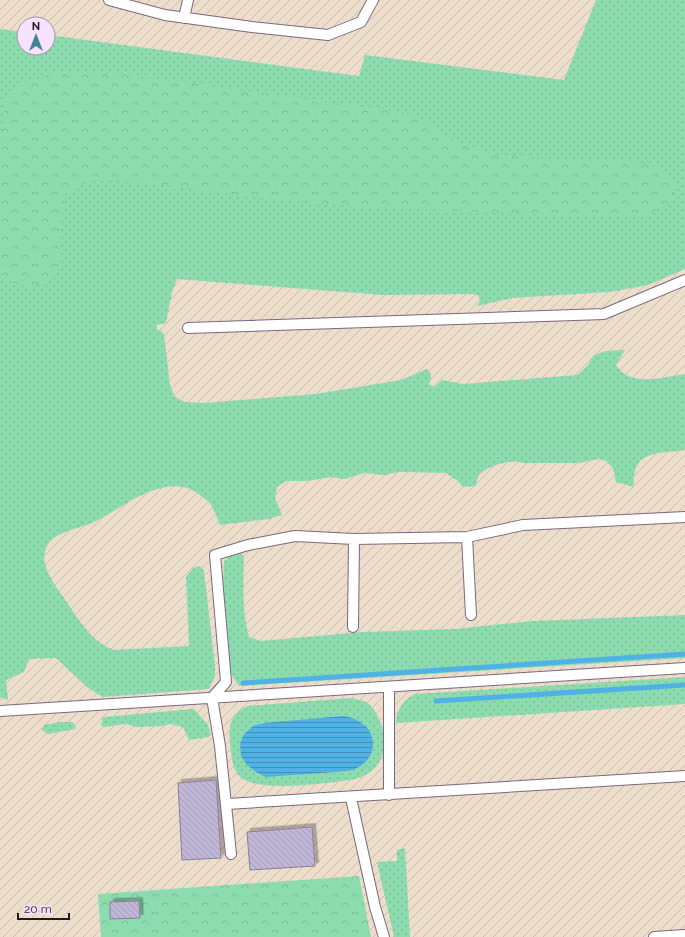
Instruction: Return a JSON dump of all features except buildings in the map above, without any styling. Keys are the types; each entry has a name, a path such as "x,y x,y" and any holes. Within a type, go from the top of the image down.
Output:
{"lane":[{"path":"109,0 165,15 328,35 361,22 373,0"},
{"path":"184,18 188,0"},
{"path":"188,328 604,314 685,280"},
{"path":"212,698 226,682 215,555 248,545 295,536 354,538 466,537 523,525 685,517"},
{"path":"466,537 471,615"},
{"path":"353,627 354,538"},
{"path":"0,711 685,668"},
{"path":"388,687 388,795"},
{"path":"212,698 220,746 231,854"},
{"path":"227,804 351,798 685,776"},
{"path":"351,798 375,907 384,937"},
{"path":"654,937 685,935"}],"shaded area":[{"path":"0,0 685,0 685,937 0,937"}],"green space":[{"path":"596,0 685,0 685,269 648,285 610,292 512,298 477,306 480,301 478,295 471,294 383,295 177,279 172,292 166,323 157,325 157,330 160,330 164,334 170,385 175,397 185,402 205,403 316,394 401,380 427,369 431,376 429,384 434,387 442,380 463,384 577,375 588,365 593,356 605,351 625,350 616,365 622,372 630,377 638,379 657,379 685,374 685,450 655,454 641,460 634,475 634,487 616,482 613,468 606,461 599,459 578,463 507,462 483,471 478,477 476,486 463,487 458,481 446,473 399,472 384,475 364,473 345,479 331,477 308,481 286,481 277,487 275,498 282,515 269,519 220,525 209,502 200,495 187,488 174,486 160,488 132,500 94,522 55,537 47,546 45,561 54,584 87,631 99,642 114,650 189,646 186,577 193,568 200,566 204,571 215,666 215,676 209,689 103,697 88,688 56,658 29,659 24,672 6,680 8,700 0,697 0,29 16,31 16,56 56,56 56,36 359,76 365,55 564,80"},
{"path":"55,73 126,74 408,113 432,125 458,143 497,155 559,159 623,160 662,167 675,185 673,201 642,218 365,208 240,196 147,183 93,179 66,193 60,225 59,268 52,280 29,288 6,280 0,261 0,157 5,102 24,83"},
{"path":"240,552 244,557 244,607 249,637 260,641 363,632 455,629 533,621 685,615 685,658 239,686 231,674 229,662 223,584 224,561 232,555"},
{"path":"685,677 685,704 396,723 399,709 407,699 415,694"},
{"path":"351,698 364,701 372,707 380,720 384,736 381,759 376,767 369,773 352,780 308,785 273,786 257,784 245,780 237,773 232,757 230,729 232,720 242,709 247,706"},
{"path":"194,709 208,725 211,735 209,737 189,740 183,727 169,724 164,726 137,727 125,724 104,727 101,725 103,717"},
{"path":"59,722 72,722 76,726 75,729 48,734 42,730 44,725"},
{"path":"405,848 410,937 394,937 377,862 397,861 397,850"},
{"path":"359,876 371,937 101,937 98,894"}],"water":[{"path":"343,716 356,719 371,733 373,742 372,751 367,760 359,767 348,771 266,777 247,765 241,756 240,744 244,734 253,726 264,723"}],"waterway":[{"path":"243,683 685,654"},
{"path":"436,701 685,685"}]}
